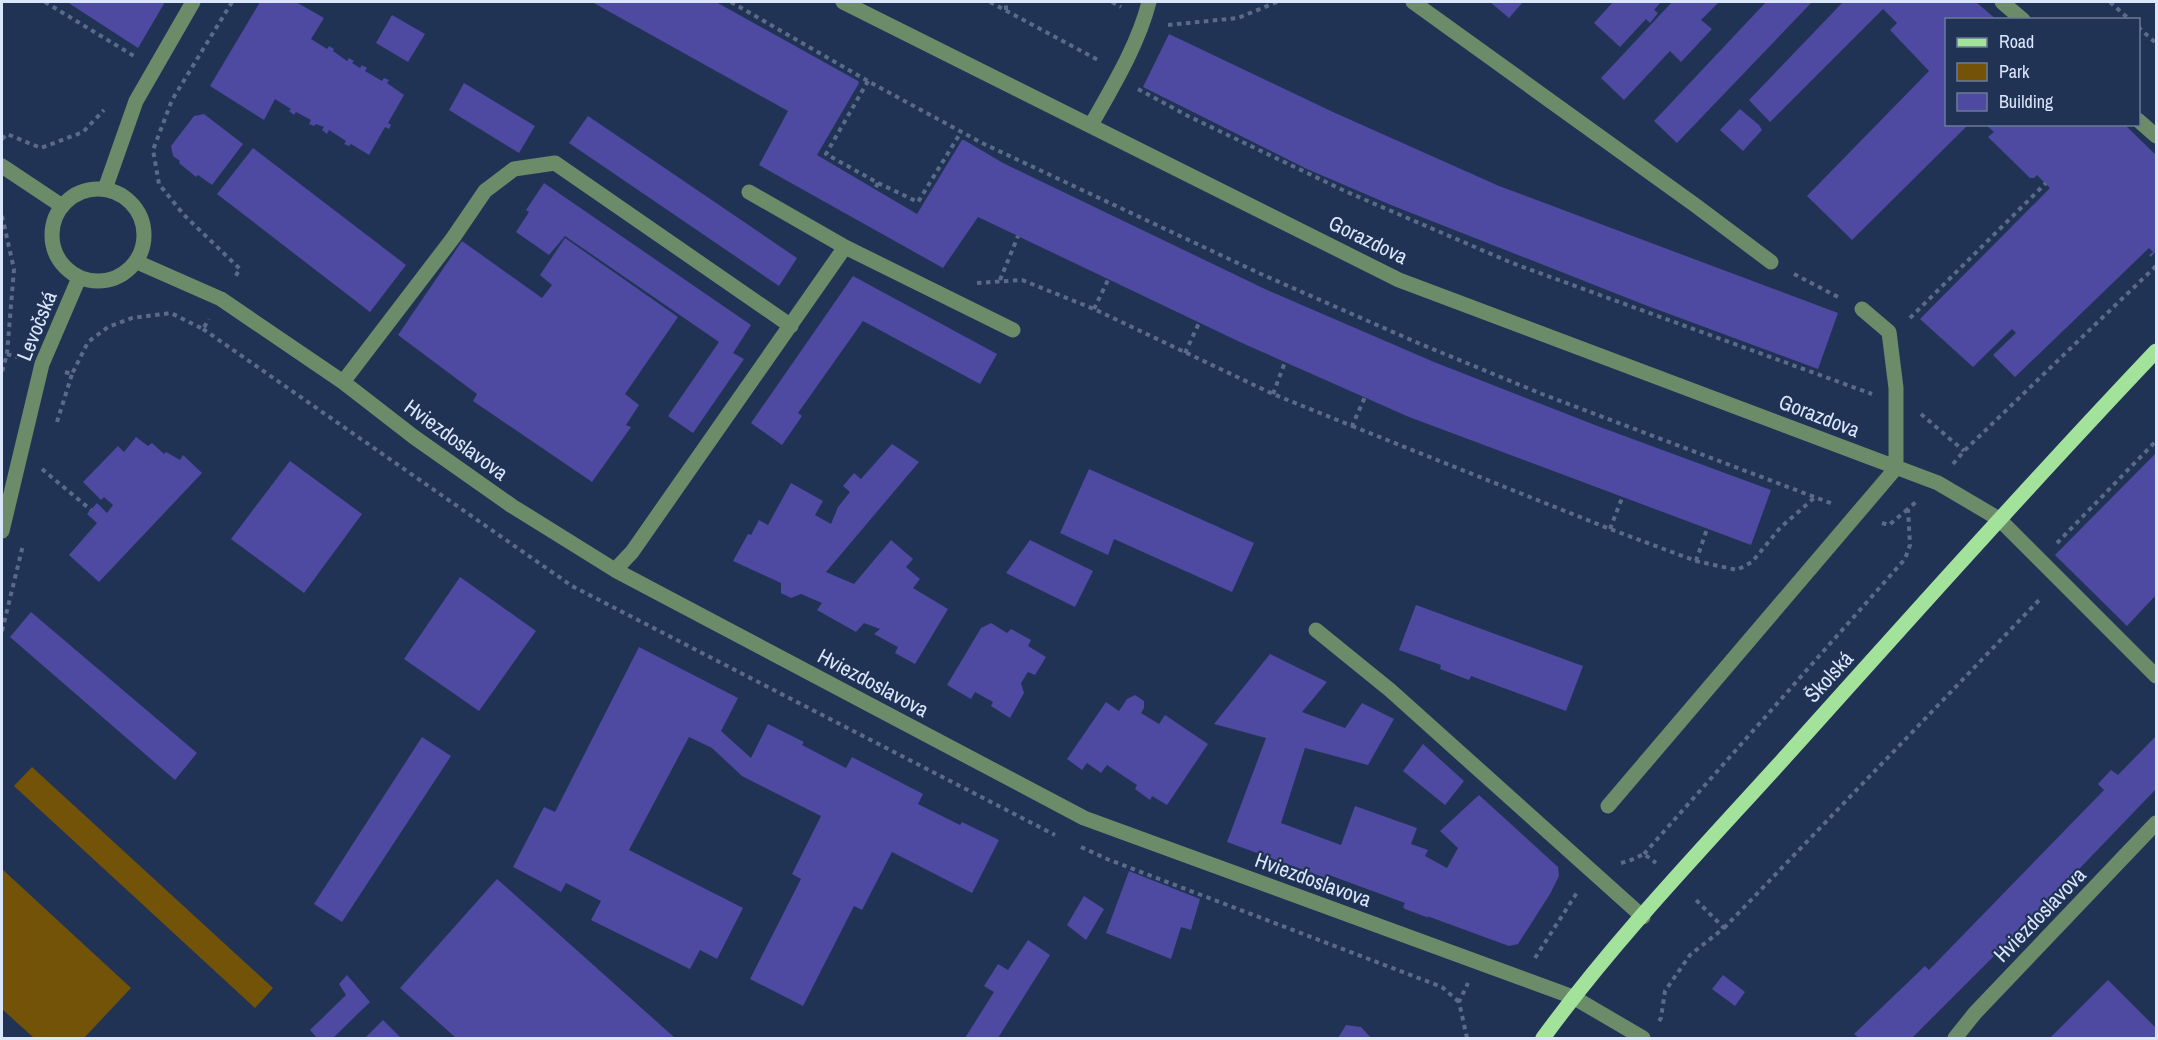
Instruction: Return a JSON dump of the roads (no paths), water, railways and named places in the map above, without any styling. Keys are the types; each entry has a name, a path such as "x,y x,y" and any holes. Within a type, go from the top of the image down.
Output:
{"main road":[{"name":"Školská","path":"1543,1038 1573,997 1643,917 1999,519 2157,351"}],"street":[{"path":"105,189 136,101 193,2"},
{"name":"Gorazdova","path":"843,2 1399,280 1938,483 1999,519 2157,676"},
{"path":"1091,125 1145,20 1149,2"},
{"path":"1413,2 1771,262"},
{"path":"2002,2 2021,18"},
{"path":"2140,121 2154,133"},
{"path":"343,382 453,238 485,191 514,169 555,163 790,326"},
{"path":"2,166 62,206"},
{"path":"105,189 120,195 132,204 141,217 144,232 143,248 137,262 125,273 111,280 95,282 79,278 58,260 52,246 53,225 62,206 74,196 89,190 105,189"},
{"path":"749,192 845,247 1013,330"},
{"path":"615,570 632,552 845,247"},
{"name":"Hviezdoslavova","path":"137,262 221,299 343,382 414,437 512,506 615,570 1084,818 1573,997 1643,1038"},
{"name":"Levočská","path":"2,531 42,364 79,278"},
{"path":"1608,806 1896,468 1896,402 1889,332 1862,309"},
{"path":"1316,630 1390,690 1643,917"},
{"name":"Hviezdoslavova","path":"1955,1038 1975,1013 2157,823"}]}
